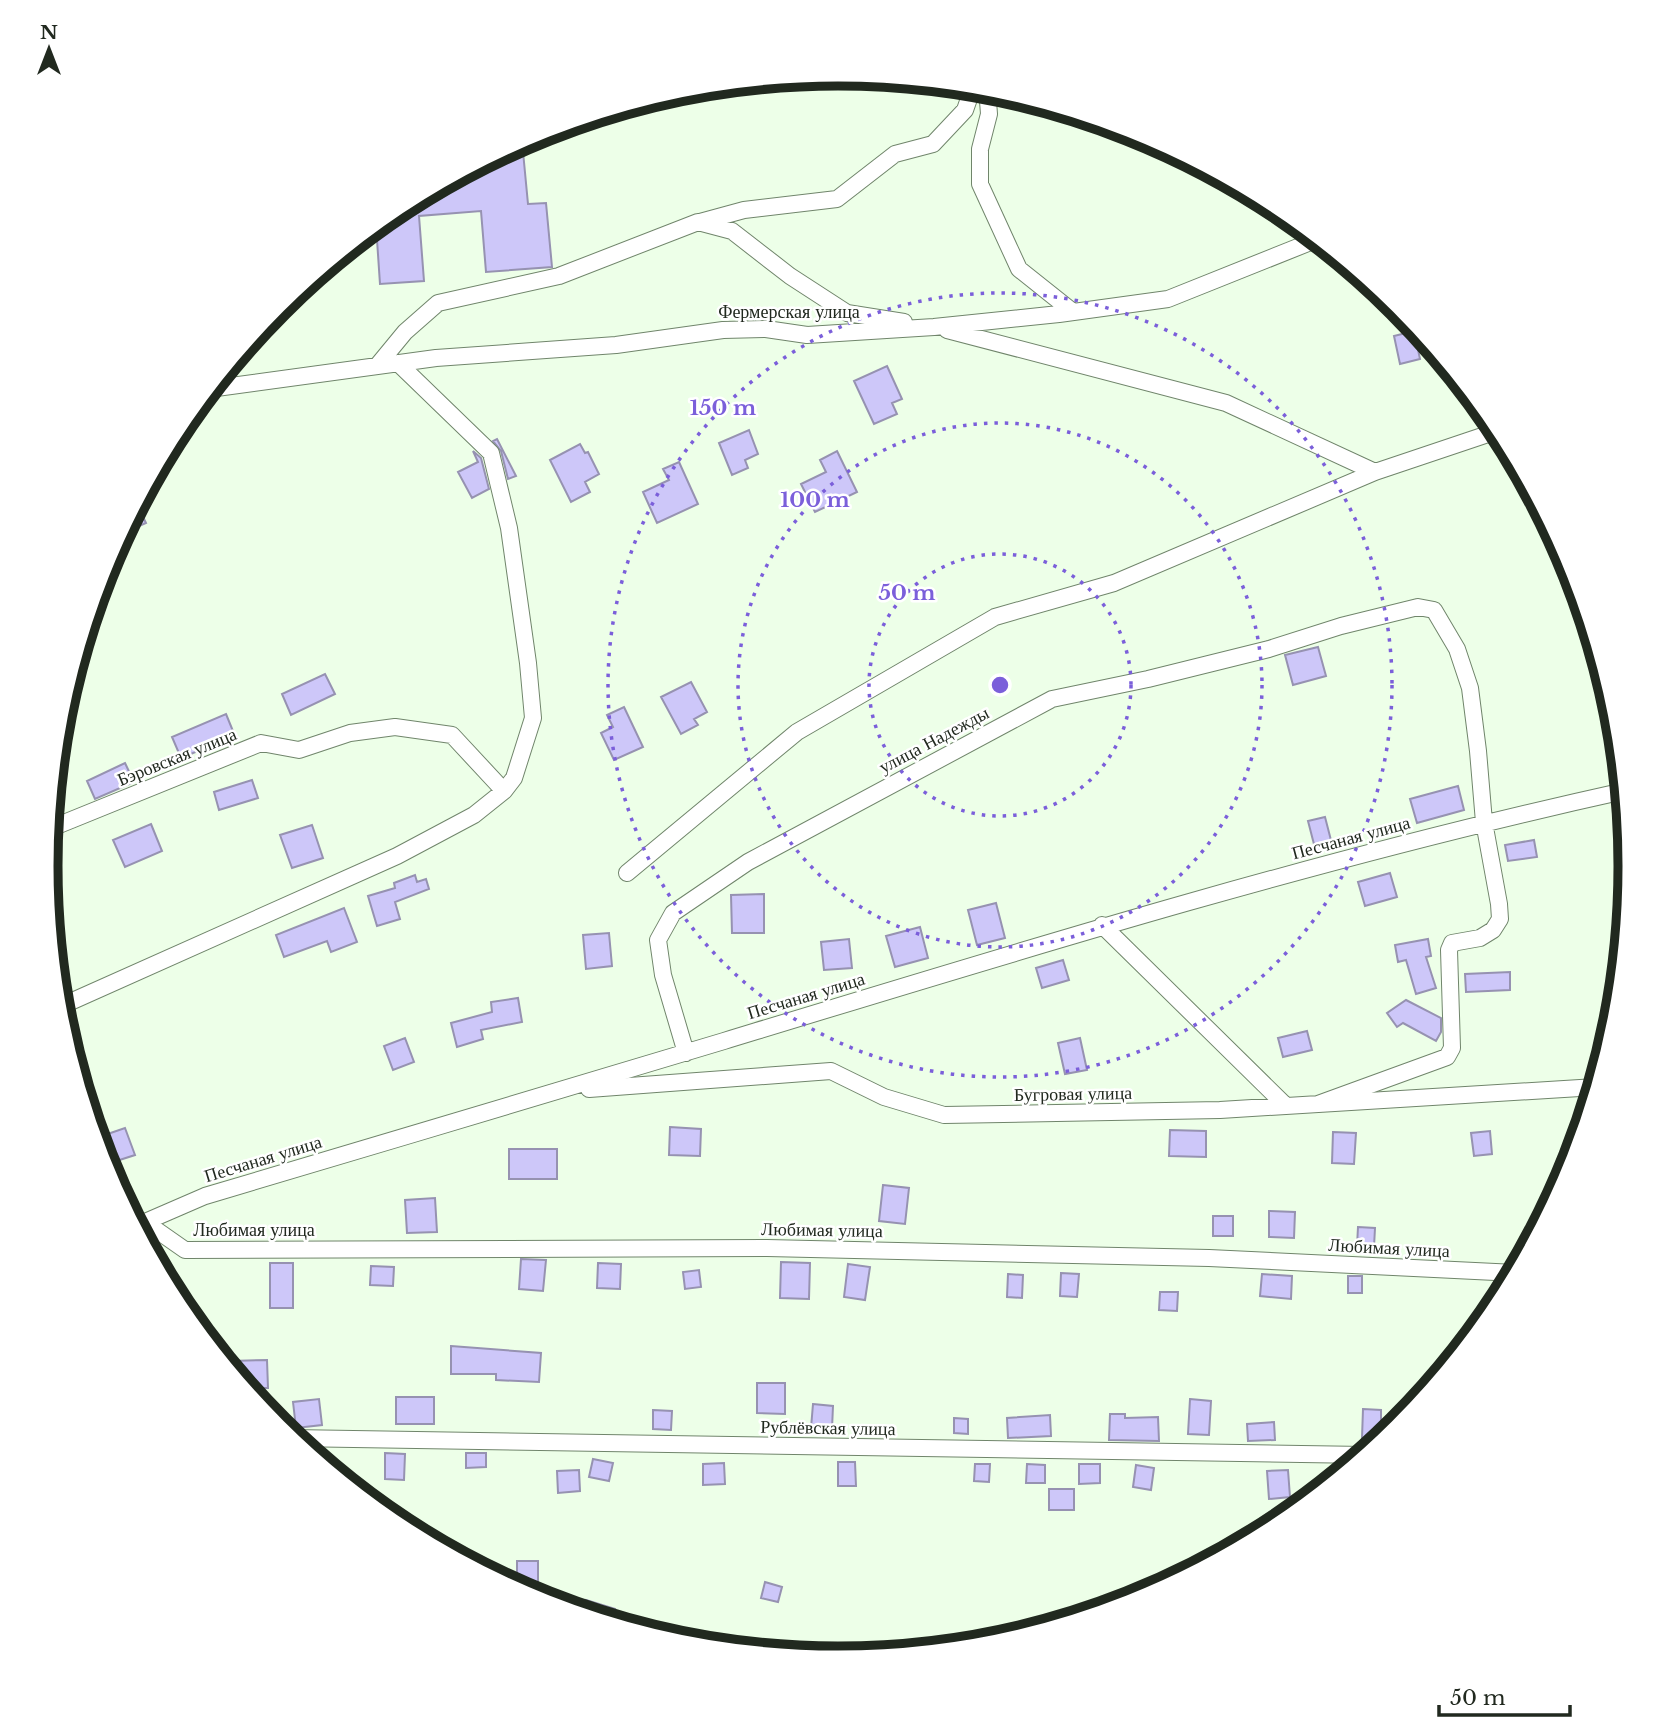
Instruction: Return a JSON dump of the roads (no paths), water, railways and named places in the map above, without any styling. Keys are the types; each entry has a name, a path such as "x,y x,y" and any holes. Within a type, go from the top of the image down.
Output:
{"street":[{"path":"377,366 405,332 438,303 559,276 698,222 744,210 837,198 895,154 933,144 965,110 969,97"},
{"path":"988,100 989,114 980,149 980,184 1020,269 1073,312"},
{"path":"698,222 732,231 790,276 847,313 934,327 1226,403 1375,472"},
{"name":"Фермерская улица","path":"222,387 436,358 616,345 723,331 766,329 807,335 934,327 1073,312 1168,299 1308,243"},
{"path":"70,1002 397,856 474,815 504,791 514,778 533,718 509,528 491,453 398,363"},
{"path":"627,873 797,732 995,617 1114,583 1375,472 1489,434"},
{"name":"улица Надежды","path":"686,1053 663,975 658,940 673,912 748,862 1052,699 1269,649 1341,626 1418,607 1434,610 1457,649 1470,688 1484,822"},
{"name":"Бэровская улица","path":"59,825 261,743 299,750 350,733 395,727 452,735 504,791"},
{"name":"Песчаная улица","path":"144,1222 205,1196 686,1053 1102,925 1484,822 1616,793"},
{"path":"1318,1104 1447,1057 1452,1048 1449,950 1452,943 1480,938 1493,930 1500,919 1484,822"},
{"path":"1102,925 1286,1106"},
{"name":"Бугровая улица","path":"558,1091 831,1071 884,1097 944,1115 1220,1110 1587,1088"},
{"name":"Любимая улица","path":"146,1228 185,1250 767,1248 1209,1258 1505,1272"},
{"name":"Рублёвская улица","path":"308,1438 1351,1455"}]}
